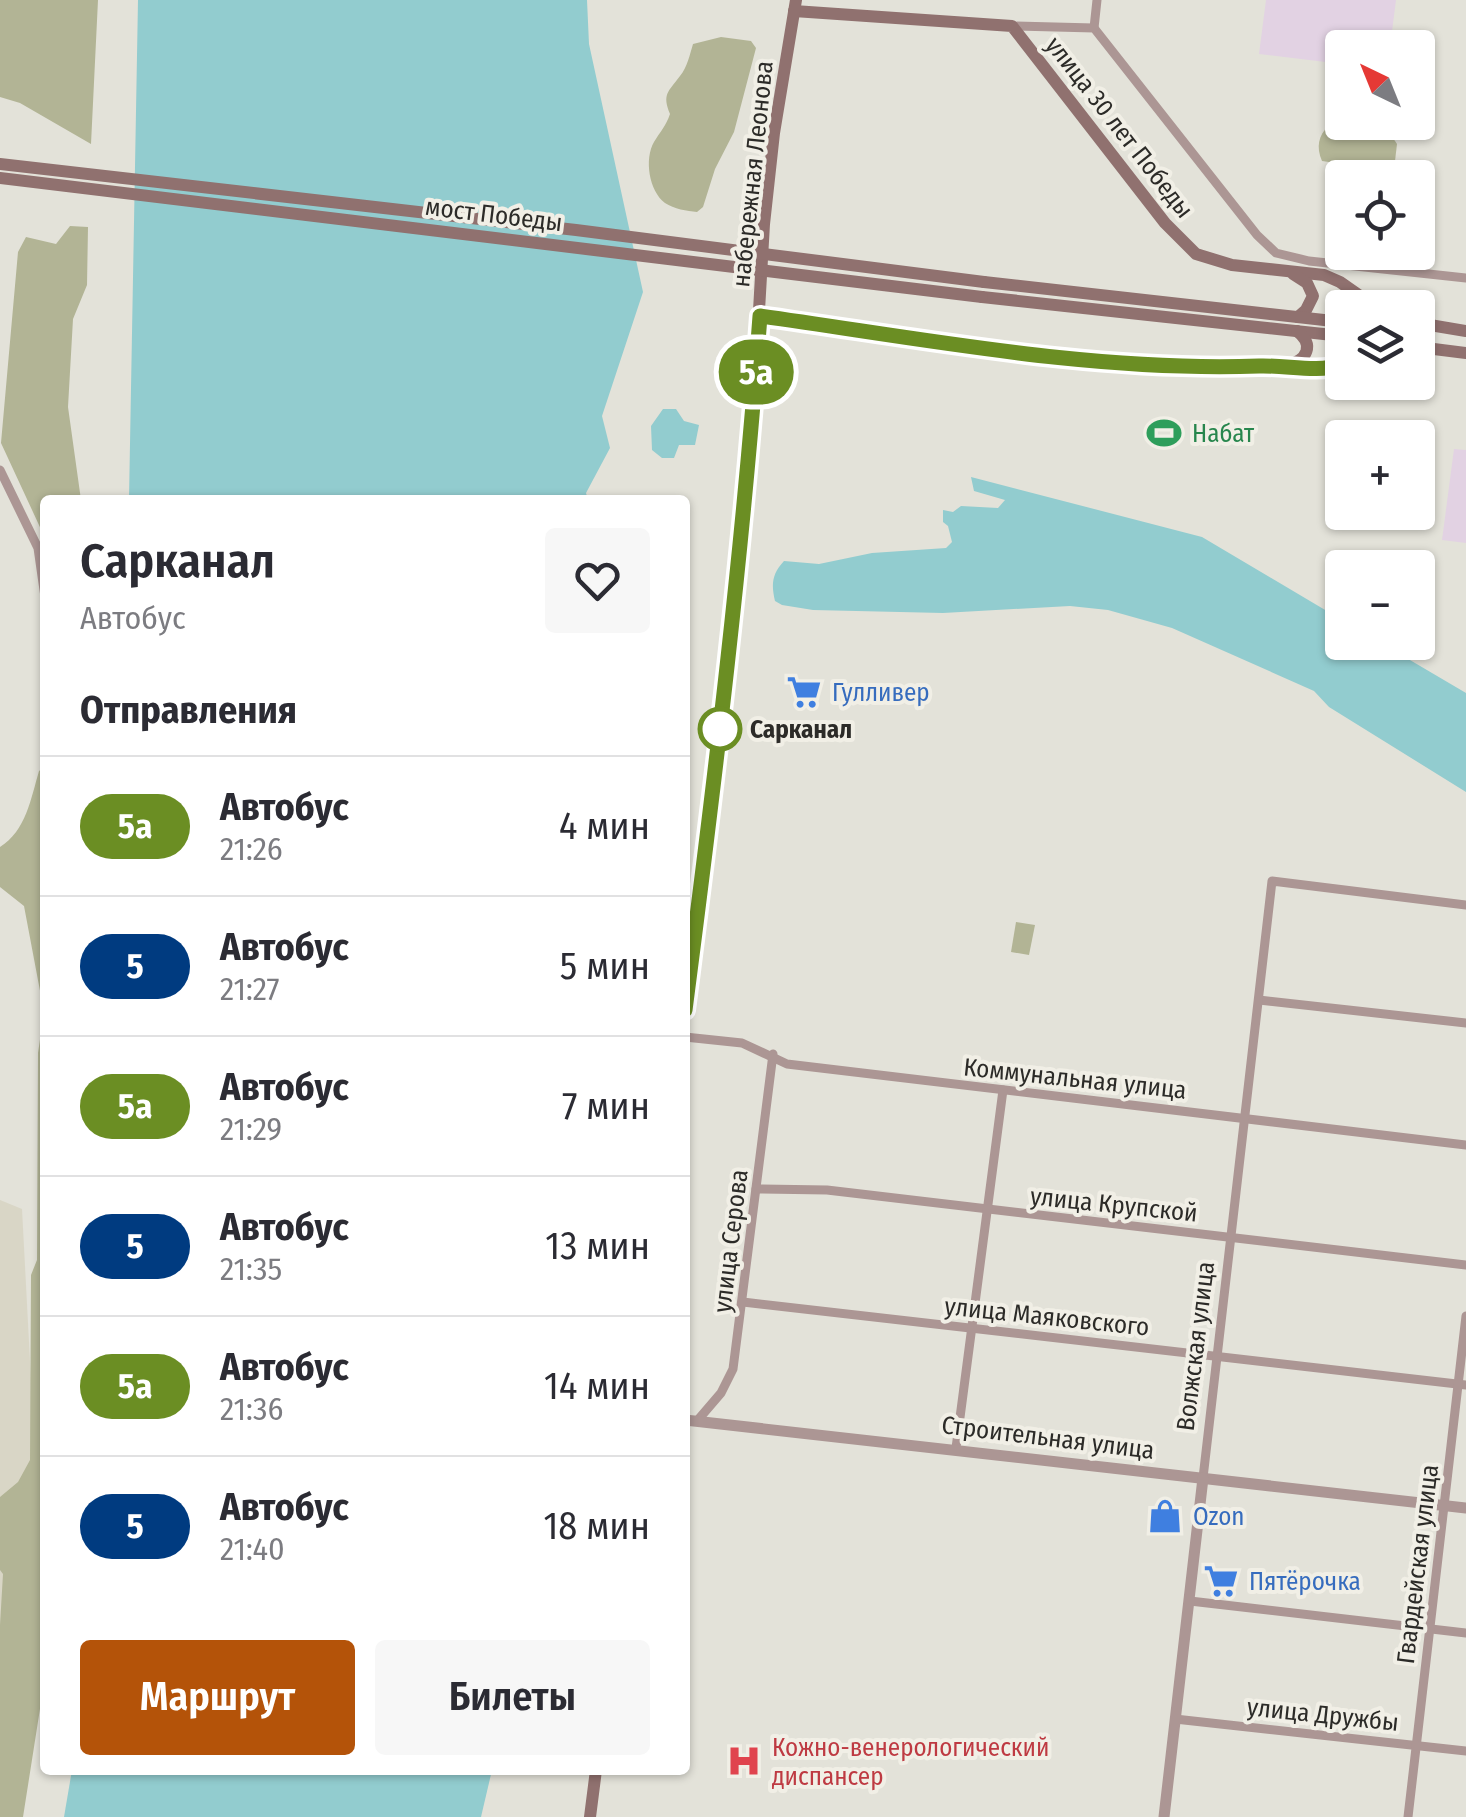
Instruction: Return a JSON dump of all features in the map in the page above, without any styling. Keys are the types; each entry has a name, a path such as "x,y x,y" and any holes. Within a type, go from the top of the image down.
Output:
{"main road":[{"name":"улица 30 лет Победы","path":"795,6 1012,26 1184,245 1211,260 1324,276 1351,290"},
{"name":"набережная Леонова","path":"690,970 750,466 764,224 795,6"},
{"path":"0,164 576,230 983,290 1296,323 1325,322"},
{"name":"мост Победы","path":"0,178 983,290"},
{"path":"1291,272 1307,283 1312,296 1296,323"},
{"path":"760,316 1099,362 1200,369 1325,367"},
{"path":"1280,367 1295,363 1306,354 1307,342 1296,323"},
{"path":"1296,323 1325,331"},
{"path":"1435,327 1466,334"},
{"path":"1435,332 1466,334"},
{"path":"1435,349 1466,353"},
{"path":"590,1817 595,1775"}],"street":[{"path":"1097,0 1094,28 1257,234 1276,252 1309,262 1466,278"},
{"path":"1012,26 1094,28"},
{"path":"0,470 38,548 40,562"},
{"name":"Волжская улица","path":"1164,1817 1272,881 1466,904"},
{"path":"1259,1000 1466,1023"},
{"name":"Коммунальная улица","path":"690,1037 742,1042 788,1064 1466,1144"},
{"name":"улица Серова","path":"691,1420 721,1393 733,1369 773,1054"},
{"path":"956,1448 1003,1090"},
{"name":"улица Крупской","path":"756,1189 826,1190 1466,1265"},
{"name":"улица Маяковского","path":"743,1302 1462,1385"},
{"name":"Гвардейская улица","path":"1408,1817 1462,1385 1466,1316"},
{"name":"Строительная улица","path":"691,1420 1466,1508"},
{"path":"1190,1600 1466,1633"},
{"name":"улица Дружбы","path":"1176,1719 1466,1750"}],"shaded area":[{"path":"1266,0 1396,0 1392,30 1325,30 1325,62 1259,54"},
{"path":"1454,449 1466,450 1466,543 1442,540"},
{"path":"0,1200 22,1209 36,1475 0,1727"}],"green space":[{"path":"0,0 98,0 91,144 20,103 0,97"},
{"path":"721,37 751,41 756,48 734,132 715,169 703,207 697,212 660,198 652,183 651,149 667,122 668,94 685,69 693,44"},
{"path":"1325,130 1325,140 1394,140 1395,160 1322,161"},
{"path":"70,226 88,227 87,285 73,319 68,407 80,495 40,495 40,527 1,443 18,252 26,237 56,244"},
{"path":"39,771 40,991 24,906 0,887 0,847 22,823"},
{"path":"1016,922 1035,925 1029,955 1011,952"},
{"path":"40,1039 40,1709 23,1817 0,1817 0,1497 18,1482 30,1460 31,1275 37,1260"}],"water":[{"path":"138,0 587,0 589,44 643,292 602,416 610,448 587,495 129,495"},
{"path":"663,409 676,409 684,421 699,425 695,445 679,445 674,458 662,458 652,450 651,426"},
{"path":"971,477 1202,537 1325,610 1325,660 1410,660 1466,693 1466,792 1329,707 1314,691 1172,628 1108,610 1070,606 943,613 813,610 775,601 774,580 784,561 819,564 872,553 946,548 952,542 943,522 943,510 953,512 961,506 998,508 1005,500 974,491"},
{"path":"71,1775 491,1775 481,1817 64,1817"}],"bus line":[{"name":"5а","path":"690,970 750,466 760,316 1099,362 1200,369 1325,368"}],"place":[{"name":"Набат","path":"1164,433"},
{"name":"Гулливер","path":"804,692"},
{"name":"Сарканал","path":"720,729"},
{"name":"Ozon","path":"1165,1516"},
{"name":"Пятёрочка","path":"1221,1581"},
{"name":"Кожно-венерологический диспансер","path":"744,1761"}]}
